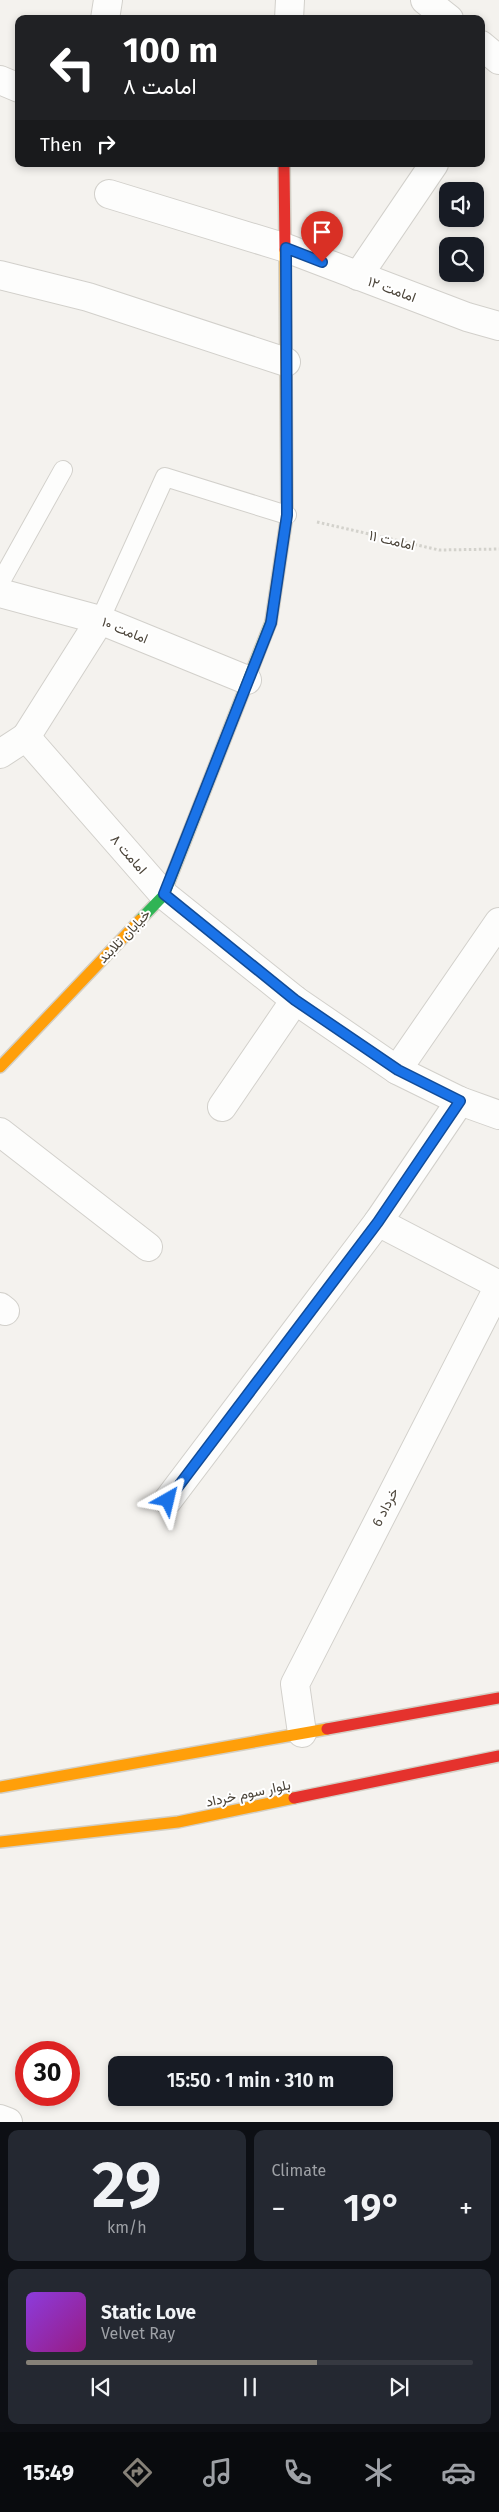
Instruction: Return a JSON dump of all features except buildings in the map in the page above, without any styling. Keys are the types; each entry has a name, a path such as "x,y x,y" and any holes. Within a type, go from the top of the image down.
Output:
{"main road":[{"name":"خیابان تلابند","path":"0,1067 164,894 271,623 287,515 284,167"},
{"path":"0,1787 499,1698"},
{"name":"بلوار سوم خرداد","path":"0,1842 178,1822 499,1756"}],"street":[{"path":"106,15 108,0"},
{"path":"289,15 290,0"},
{"path":"425,0 444,15"},
{"path":"485,48 499,60"},
{"path":"0,80 15,86"},
{"path":"358,276 432,167"},
{"name":"امامت ۱۲","path":"109,194 286,248 467,317 499,326"},
{"path":"0,276 88,297 286,362"},
{"name":"امامت ۱۰","path":"0,593 100,620 247,680"},
{"path":"0,754 26,737 100,620"},
{"name":"امامت ۸","path":"26,737 164,894 295,1000 398,1070 460,1101 499,1115"},
{"path":"398,1070 499,922"},
{"path":"222,1107 295,1000"},
{"path":"168,1500 378,1222 460,1101"},
{"path":"0,1132 148,1247"},
{"path":"378,1222 499,1286"},
{"name":"خرداد 6","path":"302,1734 295,1684 499,1286"},
{"path":"0,2119 8,2122"}],"lane":[{"path":"0,583 63,470"},
{"path":"100,620 165,478 287,515"}],"path":[{"name":"امامت ۱۱","path":"287,515 439,550 499,549"}],"traffic: fast":[{"path":"140,920 164,895 271,622"}],"traffic: slow":[{"path":"271,622 287,515 285,250"},
{"path":"0,1067 140,920"},
{"path":"0,1787 327,1729"},
{"path":"0,1842 178,1822 294,1798"}],"traffic: jam":[{"path":"284,167 285,250"},
{"path":"327,1729 499,1698"},
{"path":"294,1798 499,1756"}],"route":[{"path":"168,1500 378,1222 460,1101 398,1070 295,1000 164,894 271,623 287,515 286,248 322,262"}]}
